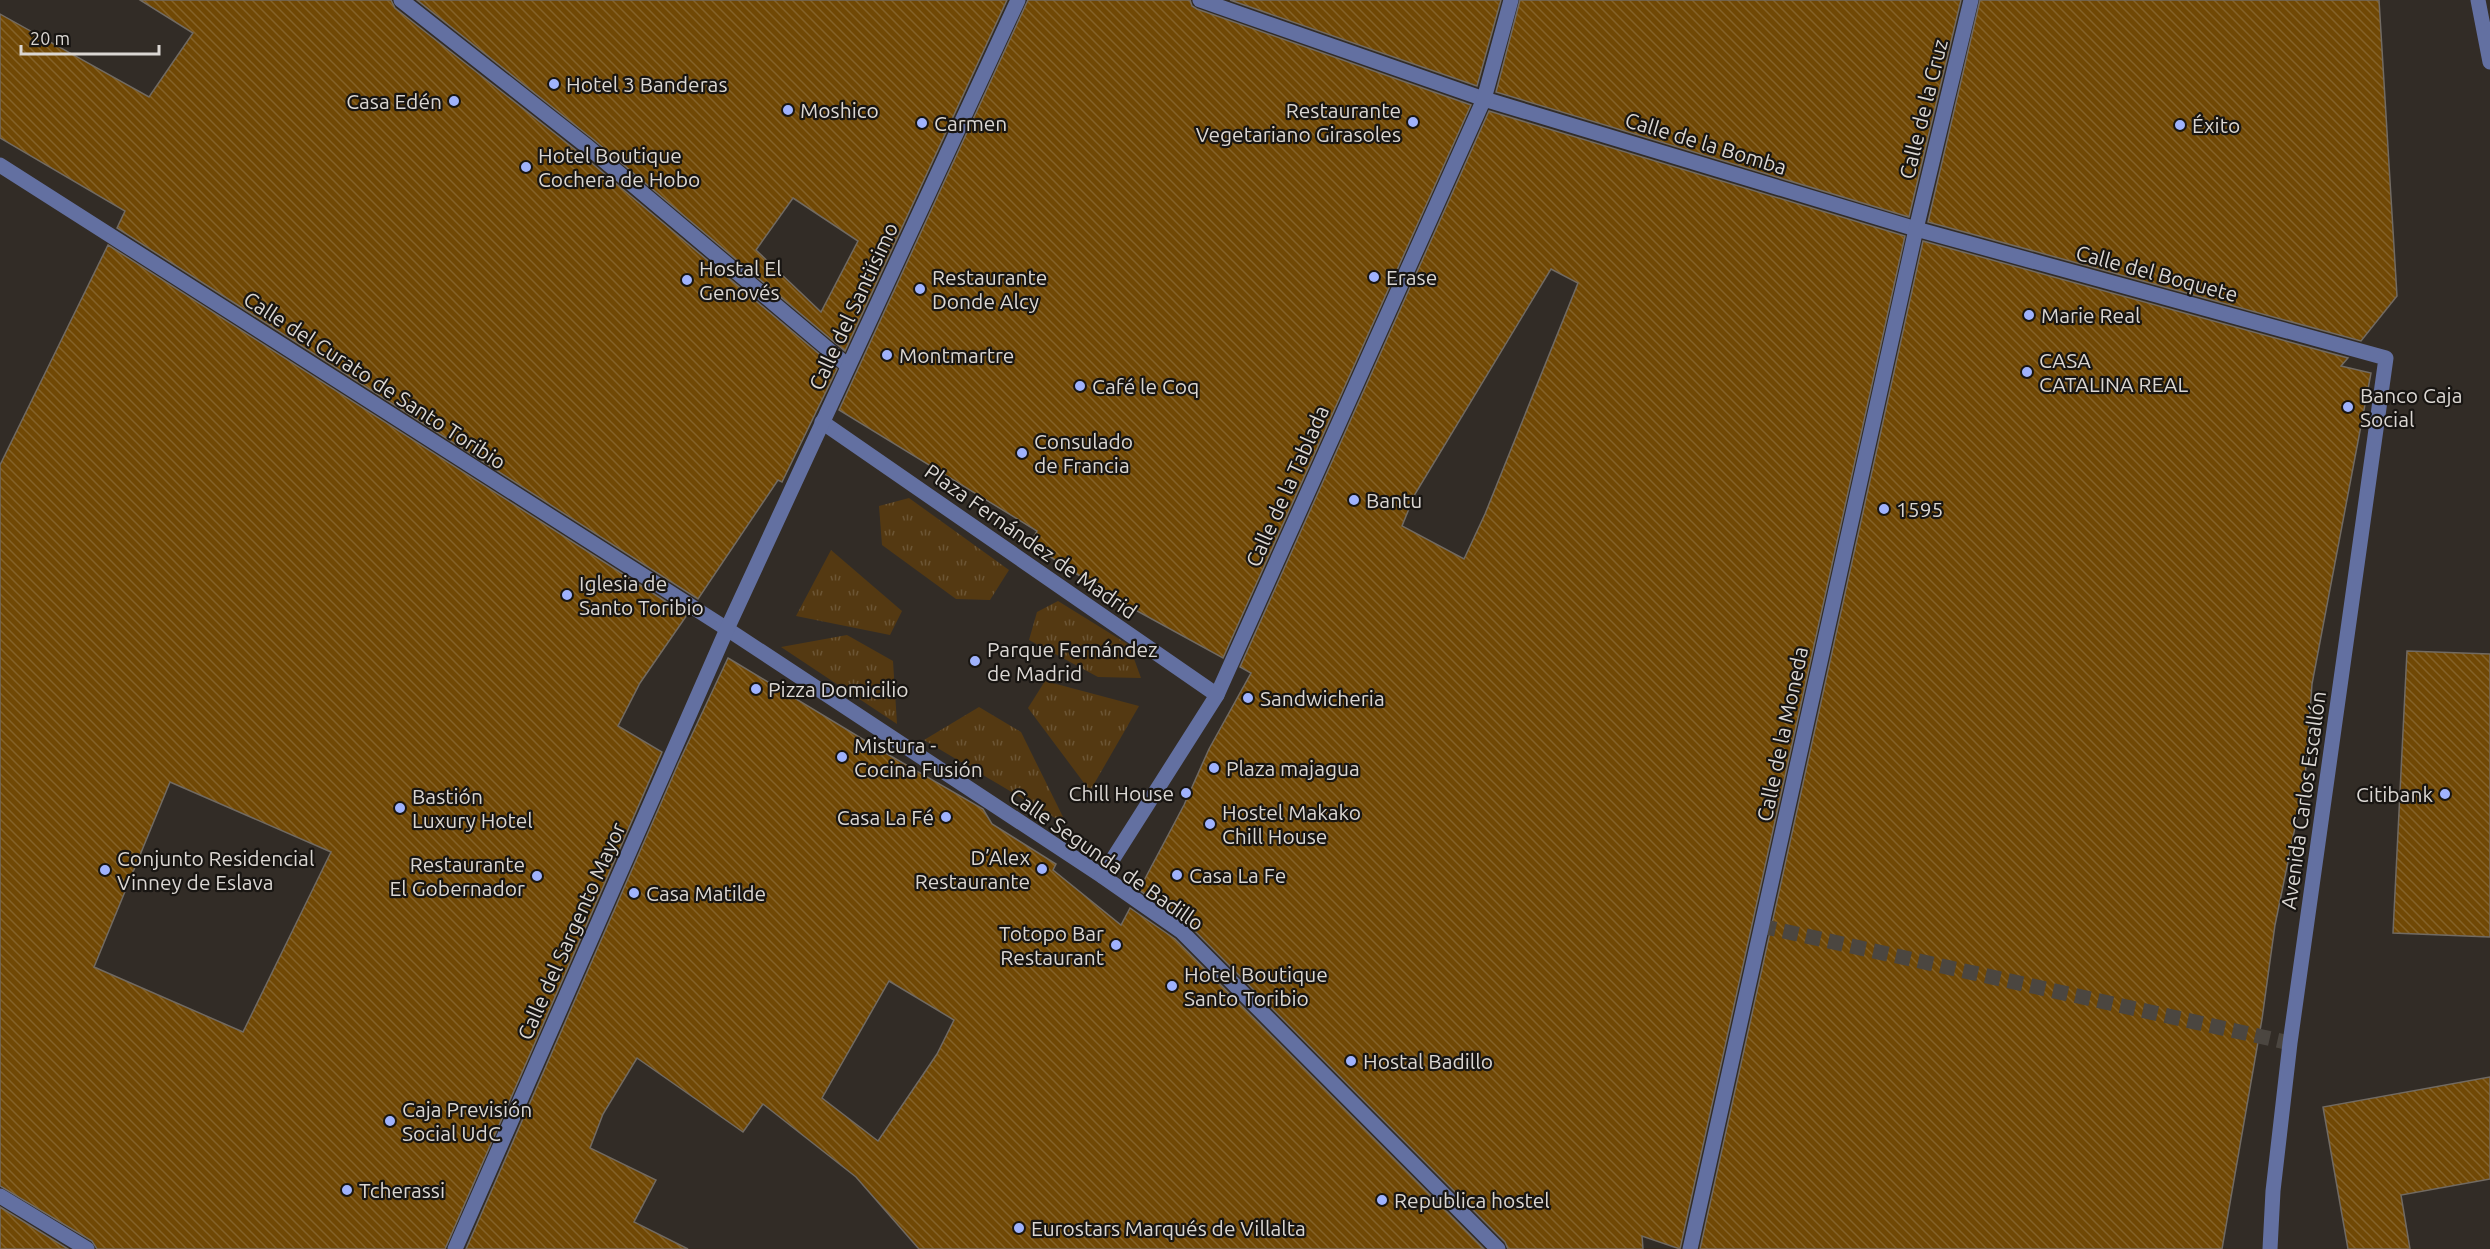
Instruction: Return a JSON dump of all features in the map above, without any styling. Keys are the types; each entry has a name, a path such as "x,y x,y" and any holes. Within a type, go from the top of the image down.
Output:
{"street":[{"path":"401,0 588,147 848,366"},
{"name":"Calle del Santiísimo","path":"727,629 1018,0"},
{"name":"Calle de la Bomba","path":"1200,0 1484,99 1916,229"},
{"name":"Calle de la Tablada","path":"1102,876 1217,695 1484,99 1511,0"},
{"name":"Calle de la Cruz","path":"1916,229 1971,0"},
{"path":"2478,0 2490,62"},
{"name":"Calle del Curato de Santo Toribio","path":"0,165 727,629"},
{"name":"Calle del Boquete","path":"1916,229 2386,358"},
{"name":"Calle de la Moneda","path":"1689,1249 1916,229"},
{"name":"Avenida Carlos Escallón","path":"2270,1249 2273,1191 2290,1043 2386,358"},
{"name":"Plaza Fernández de Madrid","path":"822,422 1217,695"},
{"name":"Calle Segunda de Badillo","path":"727,629 1102,876 1181,931 1498,1249"},
{"name":"Calle del Sargento Mayor","path":"455,1249 727,629"},
{"path":"0,1196 87,1249"}],"green space":[{"path":"909,498 1009,570 990,600 956,599 882,545 879,506"},
{"path":"831,550 902,611 890,635 796,616"},
{"path":"1058,601 1129,645 1141,678 1098,677 1029,640 1037,612"},
{"path":"847,635 893,661 897,724 781,647"},
{"path":"1045,681 1139,706 1090,791 1028,708"},
{"path":"979,707 1021,732 1067,825 924,740"}],"building":[{"path":"140,0 391,0 395,8 582,155 837,369 782,482 778,480 698,599 117,228 125,211 0,138 0,14 149,97 193,33"},
{"path":"417,0 1007,0 845,351 594,140","holes":["793,198 858,241 821,312 756,250"]},
{"path":"1028,0 1190,0 1192,6 1197,9 1471,105 1223,658 1119,601 1030,544 1037,531 839,410"},
{"path":"1230,0 1501,0 1477,86"},
{"path":"1520,0 1961,0 1909,217 1496,92"},
{"name":"Éxito","path":"1980,0 2379,0 2397,296 2361,341 1928,222"},
{"path":"1489,111 1905,236 1680,1249 1642,1236 1643,1249 1508,1249 1505,1242 1188,924 1139,890 1184,805 1209,749 1251,673 1240,667","holes":["1551,269 1578,283 1485,514 1464,559 1402,526 1415,494"]},
{"path":"1923,241 2348,358 2341,366 2371,373 2312,684 2305,779 2275,925 2262,1019 2222,1249 1700,1249"},
{"path":"108,245 687,615 640,683 618,726 662,752 445,1249 97,1249 92,1241 0,1186 0,465","holes":["170,782 331,852 243,1032 94,967"]},
{"name":"Citibank","path":"2407,651 2490,654 2490,937 2393,933"},
{"path":"728,658 983,809 992,824 1056,864 1053,870 1121,925 1130,908 1175,939 1484,1249 919,1249 856,1177 763,1104 743,1132 637,1058 603,1114 590,1148 656,1180 634,1222 688,1249 466,1249 679,762","holes":["889,981 954,1020 937,1054 878,1141 822,1098"]},
{"path":"2490,1077 2490,1179 2401,1195 2410,1249 2348,1249 2323,1107"},
{"path":"0,1207 68,1249 0,1249"}],"tunnel":[{"path":"1761,926 2290,1043"}],"place":[{"name":"Hotel 3 Banderas","path":"554,84"},
{"name":"Casa Edén","path":"454,101"},
{"name":"Moshico","path":"788,110"},
{"name":"Restaurante Vegetariano Girasoles","path":"1413,122"},
{"name":"Carmen","path":"922,123"},
{"name":"Éxito","path":"2180,125"},
{"name":"Hotel Boutique Cochera de Hobo","path":"526,167"},
{"name":"Erase","path":"1374,277"},
{"name":"Hostal El Genovés","path":"687,280"},
{"name":"Restaurante Donde Alcy","path":"920,289"},
{"name":"Marie Real","path":"2029,315"},
{"name":"Montmartre","path":"887,355"},
{"name":"CASA CATALINA REAL","path":"2027,372"},
{"name":"Café le Coq","path":"1080,386"},
{"name":"Banco Caja Social","path":"2348,407"},
{"name":"Consulado de Francia","path":"1022,453"},
{"name":"Bantu","path":"1354,500"},
{"name":"1595","path":"1884,509"},
{"name":"Iglesia de Santo Toribio","path":"567,595"},
{"name":"Parque Fernández de Madrid","path":"975,661"},
{"name":"Pizza Domicilio","path":"756,689"},
{"name":"Sandwicheria","path":"1248,698"},
{"name":"Mistura - Cocina Fusión","path":"842,757"},
{"name":"Plaza majagua","path":"1214,768"},
{"name":"Chill House","path":"1186,793"},
{"name":"Citibank","path":"2445,794"},
{"name":"Bastión Luxury Hotel","path":"400,808"},
{"name":"Casa La Fé","path":"946,817"},
{"name":"Hostel Makako Chill House","path":"1210,824"},
{"name":"D’Alex Restaurante","path":"1042,869"},
{"name":"Conjunto Residencial Vinney de Eslava","path":"105,870"},
{"name":"Casa La Fe","path":"1177,875"},
{"name":"Restaurante El Gobernador","path":"537,876"},
{"name":"Casa Matilde","path":"634,893"},
{"name":"Totopo Bar Restaurant","path":"1116,945"},
{"name":"Hotel Boutique Santo Toribio","path":"1172,986"},
{"name":"Hostal Badillo","path":"1351,1061"},
{"name":"Caja Previsión Social UdC","path":"390,1121"},
{"name":"Tcherassi","path":"347,1190"},
{"name":"Republica hostel","path":"1382,1200"},
{"name":"Eurostars Marqués de Villalta","path":"1019,1228"}]}
